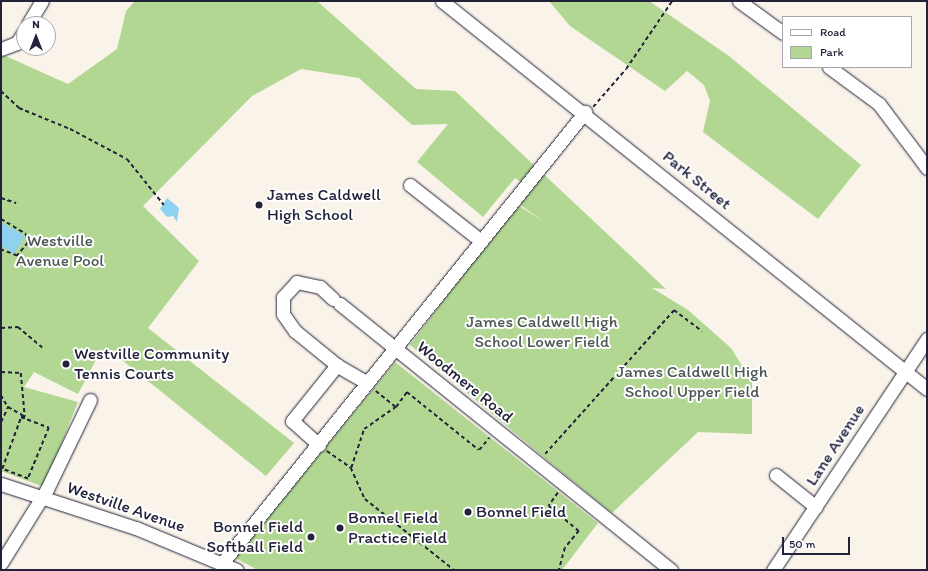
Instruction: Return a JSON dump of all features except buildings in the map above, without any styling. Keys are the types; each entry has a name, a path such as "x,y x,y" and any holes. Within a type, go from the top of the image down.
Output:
{"street":[{"path":"33,16 42,1"},
{"name":"Park Street","path":"442,1 585,112 927,389"},
{"path":"739,1 782,32"},
{"path":"1,49 16,43"},
{"path":"830,68 879,104 927,168"},
{"path":"367,383 337,365 295,331 283,314 283,297 297,282 320,287 394,349 480,240 585,112"},
{"path":"410,185 480,240"},
{"name":"Lane Avenue","path":"773,570 927,339"},
{"name":"Woodmere Road","path":"223,562 394,349 671,570"},
{"path":"318,445 292,422 337,365"},
{"path":"1,563 40,498 90,400"},
{"path":"776,475 816,507"},
{"name":"Westville Avenue","path":"1,484 40,498 136,528 223,562 237,570"}],"path":[{"path":"585,112 595,106 626,69 672,1"},
{"path":"1,91 19,108 70,129 127,159 164,205"},
{"path":"1,198 16,203"},
{"path":"1,219 26,234 28,243 17,256 1,250"},
{"path":"538,463 674,310 702,331"},
{"path":"1,328 18,327 45,350"},
{"path":"1,372 21,373 25,417"},
{"path":"367,383 396,407"},
{"path":"350,468 364,429 396,407 407,392 479,450 496,429"},
{"path":"1,395 8,407 25,417"},
{"path":"1,422 8,407"},
{"path":"21,417 49,428 28,479 2,469 21,417"},
{"path":"318,445 350,468 365,499 454,570"},
{"path":"559,570 565,548 579,531 549,506 564,485"}],"green space":[{"path":"135,1 317,1 416,89 455,91 666,289 652,288 688,310 731,348 752,382 752,434 698,432 612,513 410,345 516,204 543,221 516,202 528,187 515,178 483,217 417,162 448,124 412,125 359,78 301,69 252,96 143,206 199,261 148,328 294,443 266,476 107,348 105,359 98,356 78,394 34,372 24,387 78,402 44,487 1,471 1,54 68,84 117,49 126,11"},
{"path":"549,1 649,1 729,56 861,165 818,219 703,132 710,101 704,85 687,71 665,91 570,26"},
{"name":"Bonnel Field","path":"395,362 598,523 562,570 258,570 235,558"}],"water":[{"path":"167,198 179,208 177,222 173,216 167,217 160,209"},
{"name":"Westville Avenue Pool","path":"1,222 25,236 14,254 1,246"}],"place":[{"name":"James Caldwell High School","path":"259,205"},
{"name":"Westville Community Tennis Courts","path":"66,364"},
{"name":"Bonnel Field","path":"468,512"},
{"name":"Bonnel Field Practice Field","path":"340,528"},
{"name":"Bonnel Field Softball Field","path":"311,537"}],"park label":[{"name":"James Caldwell High School Lower Field","path":"542,332"},
{"name":"James Caldwell High School Upper Field","path":"692,382"}]}
